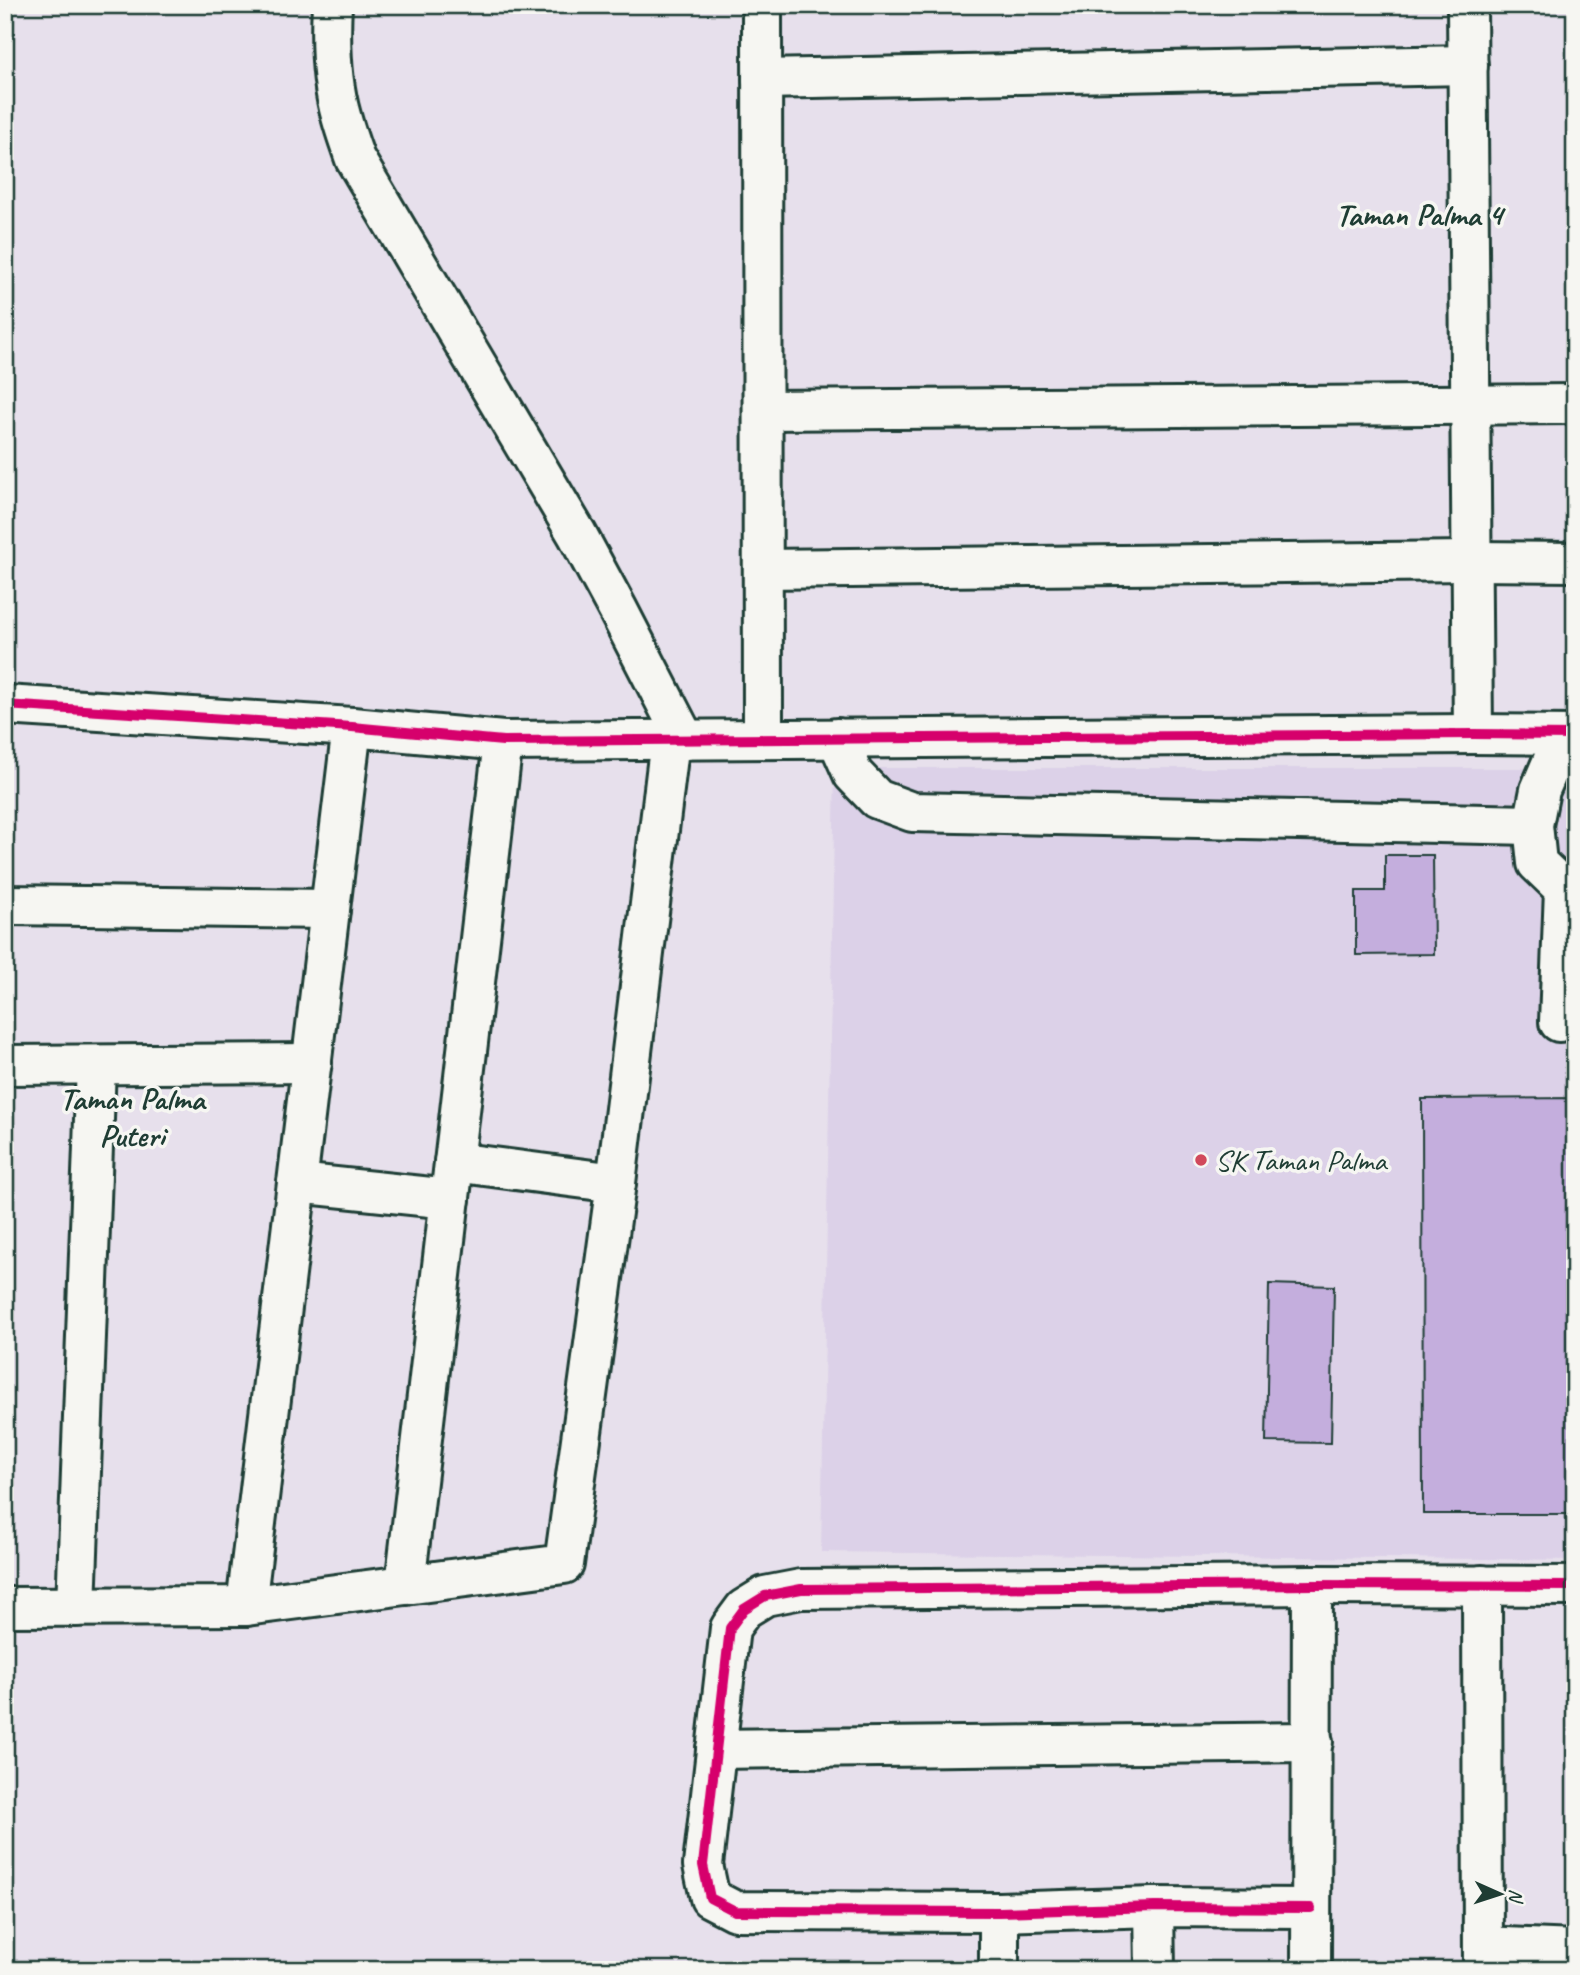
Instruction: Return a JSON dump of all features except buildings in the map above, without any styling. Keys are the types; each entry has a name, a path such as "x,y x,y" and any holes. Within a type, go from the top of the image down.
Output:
{"street":[{"path":"5,1607 246,1605 564,1564 678,740 618,610 576,534 355,159 340,114 333,70 332,5"},
{"path":"762,5 763,739"},
{"path":"1467,5 1473,734"},
{"path":"762,79 1468,65"},
{"path":"763,410 1575,404"},
{"path":"763,569 1575,562"},
{"path":"5,705 352,727 503,741 1573,735"},
{"path":"246,1605 352,727"},
{"path":"1559,1022 1569,891 1537,863 1533,825 1540,790 1552,762 1573,735"},
{"path":"837,738 853,775 877,799 912,812 1533,825"},
{"path":"405,1585 503,741"},
{"path":"5,905 330,909"},
{"path":"5,1065 312,1063"},
{"path":"76,1607 96,1065"},
{"path":"454,1162 616,1183"},
{"path":"297,1183 450,1199"},
{"path":"1311,1970 1312,1585"},
{"path":"1482,1585 1483,1958 1575,1950"},
{"path":"1311,1908 1154,1907 999,1912 736,1911 710,1898 703,1865 730,1628 744,1609 765,1596 800,1589 1575,1586"},
{"path":"716,1749 1313,1742"},
{"path":"1154,1907 1155,1970"},
{"path":"999,1912 999,1970"}],"shaded area":[{"name":"SK Taman Palma","path":"835,768 1575,768 1575,1560 821,1552"}],"cycle path":[{"path":"5,705 352,727 503,741 1575,735"},
{"path":"1311,1908 1154,1907 999,1912 735,1911 710,1898 703,1865 730,1628 744,1609 765,1596 801,1589 1575,1586"}],"place":[{"name":"SK Taman Palma","path":"1201,1160"}],"district":[{"name":"Taman Palma 4","path":"1419,214"},
{"name":"Taman Palma Puteri","path":"132,1116"}]}
